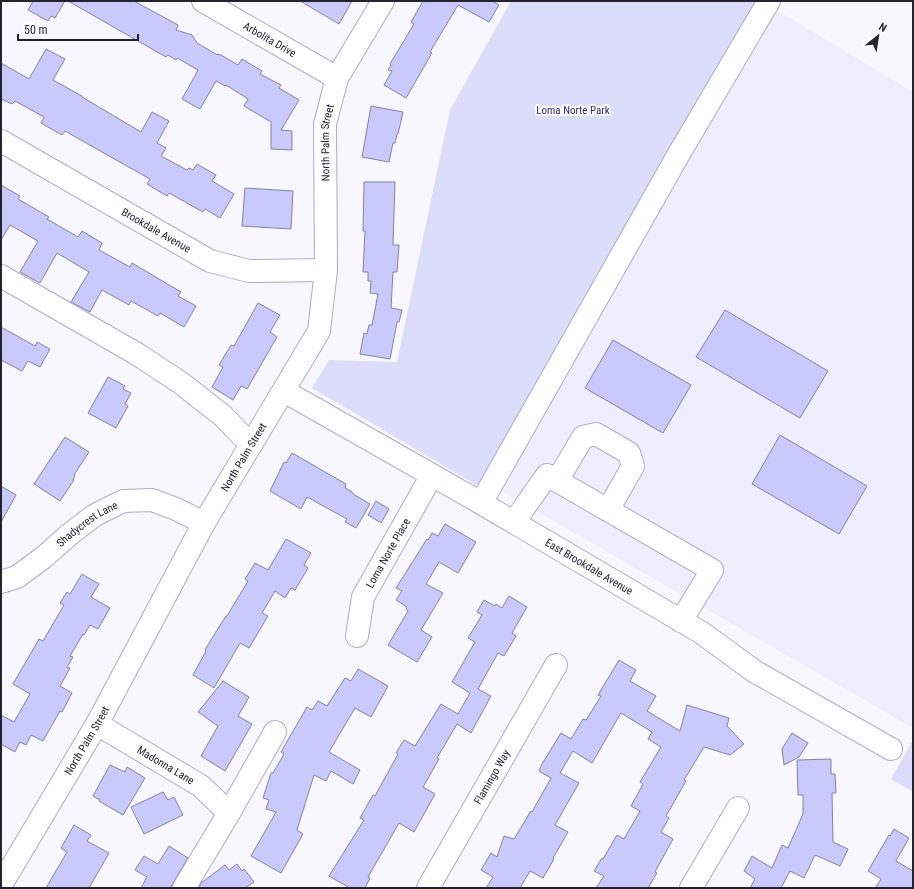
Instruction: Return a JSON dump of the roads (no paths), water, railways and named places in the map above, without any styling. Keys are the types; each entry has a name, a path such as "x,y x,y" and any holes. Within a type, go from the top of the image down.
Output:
{"street":[{"name":"Arbolita Drive","path":"203,1 337,78"},
{"name":"North Palm Street","path":"1,885 98,724 204,523 319,331 326,270 325,124 337,78 383,1"},
{"path":"481,503 680,152 769,1"},
{"name":"Brookdale Avenue","path":"1,141 210,261 249,271 326,270"},
{"path":"1,276 137,354 181,383 223,416 251,445"},
{"name":"East Brookdale Avenue","path":"284,391 514,522 681,620 702,633 754,671 891,749"},
{"path":"558,481 583,437 596,434 629,453 633,466 608,510"},
{"name":"Loma Norte Place","path":"357,636 363,597 432,475"},
{"path":"514,522 547,475 712,570 681,620"},
{"name":"Shadycrest Lane","path":"1,582 17,577 95,515 123,501 152,500 176,509 204,523"},
{"name":"Flamingo Way","path":"428,888 556,665"},
{"name":"Madonna Lane","path":"98,724 201,786 229,813"},
{"path":"184,888 275,732"},
{"path":"692,888 738,808"}],"park label":[{"name":"Loma Norte Park","path":"573,110"}]}
